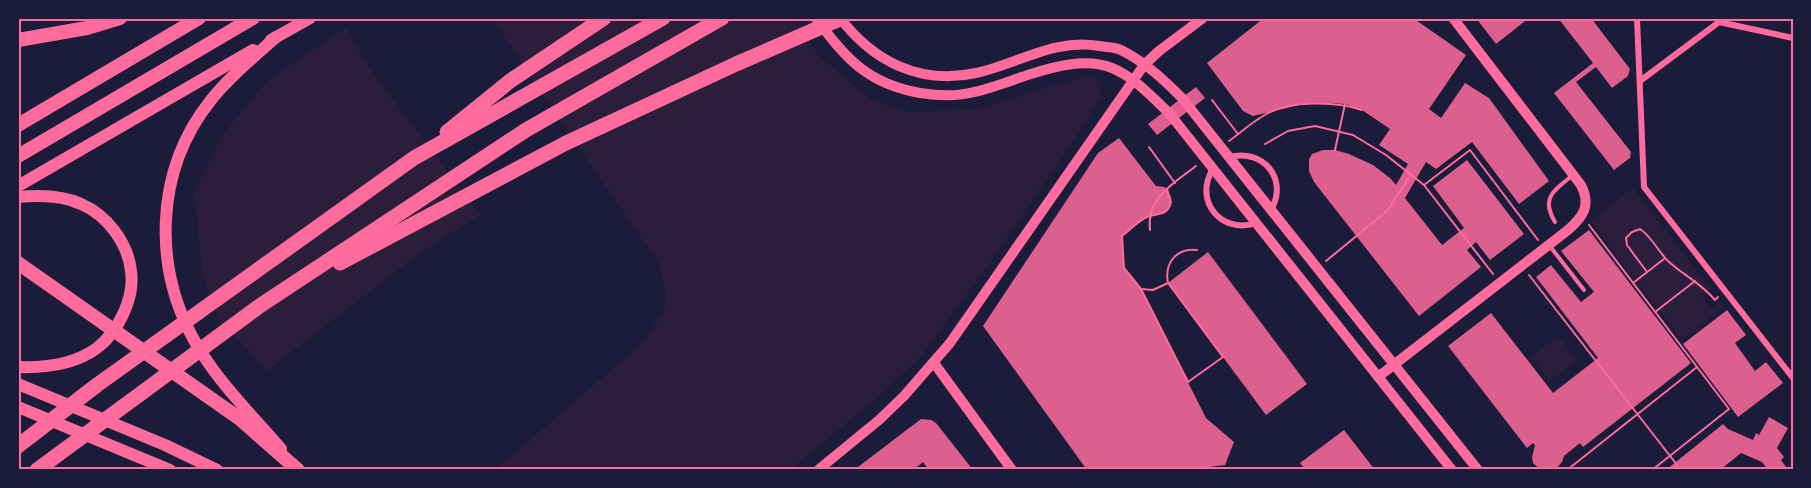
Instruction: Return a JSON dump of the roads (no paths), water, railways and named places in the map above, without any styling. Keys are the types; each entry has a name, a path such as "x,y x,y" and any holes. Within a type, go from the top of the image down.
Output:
{"highway":[{"path":"18,40 87,28 120,18"},
{"path":"18,125 199,18"},
{"path":"18,156 253,18"},
{"path":"18,446 97,385 414,158 510,81 604,18"},
{"path":"414,158 663,18"},
{"path":"261,305 567,143 841,18"},
{"path":"37,470 261,305 526,130 716,22"},
{"path":"18,263 240,419 299,470"}],"main road":[{"path":"18,186 310,18"},
{"path":"816,18 832,41 852,62 874,79 901,89 942,96 974,92 1056,66 1083,63 1111,68 1142,88 1169,113 1452,470"},
{"path":"841,18 865,46 886,61 907,71 942,76 976,73 1055,46 1087,44 1120,50 1154,71 1182,98 1478,470"},
{"path":"818,470 879,420 934,363 970,316 1144,65 1203,18"},
{"path":"1378,377 1549,245 1576,223 1586,210 1585,193 1573,175 1453,18"},
{"path":"276,36 210,101 188,137 171,185 166,211 165,245 171,284 178,306 199,349 229,390 299,470"},
{"path":"18,197 37,195 59,197 81,203 99,214 114,230 125,249 132,272 129,296 122,316 111,334 97,348 60,364 38,368 18,367"},
{"path":"934,363 1012,470"},
{"path":"18,384 165,445 217,470"},
{"path":"18,407 170,470"}],"street":[{"path":"1637,18 1644,187 1793,378"},
{"path":"1640,81 1719,22 1793,38"},
{"path":"1229,157 1248,155 1260,160 1269,168 1275,178 1278,191 1271,210"},
{"path":"1214,169 1206,185 1210,207 1217,216 1226,223 1237,226 1256,223"}],"lane":[{"path":"1555,222 1548,206 1550,196 1573,175"},
{"path":"1549,245 1584,290"}]}
